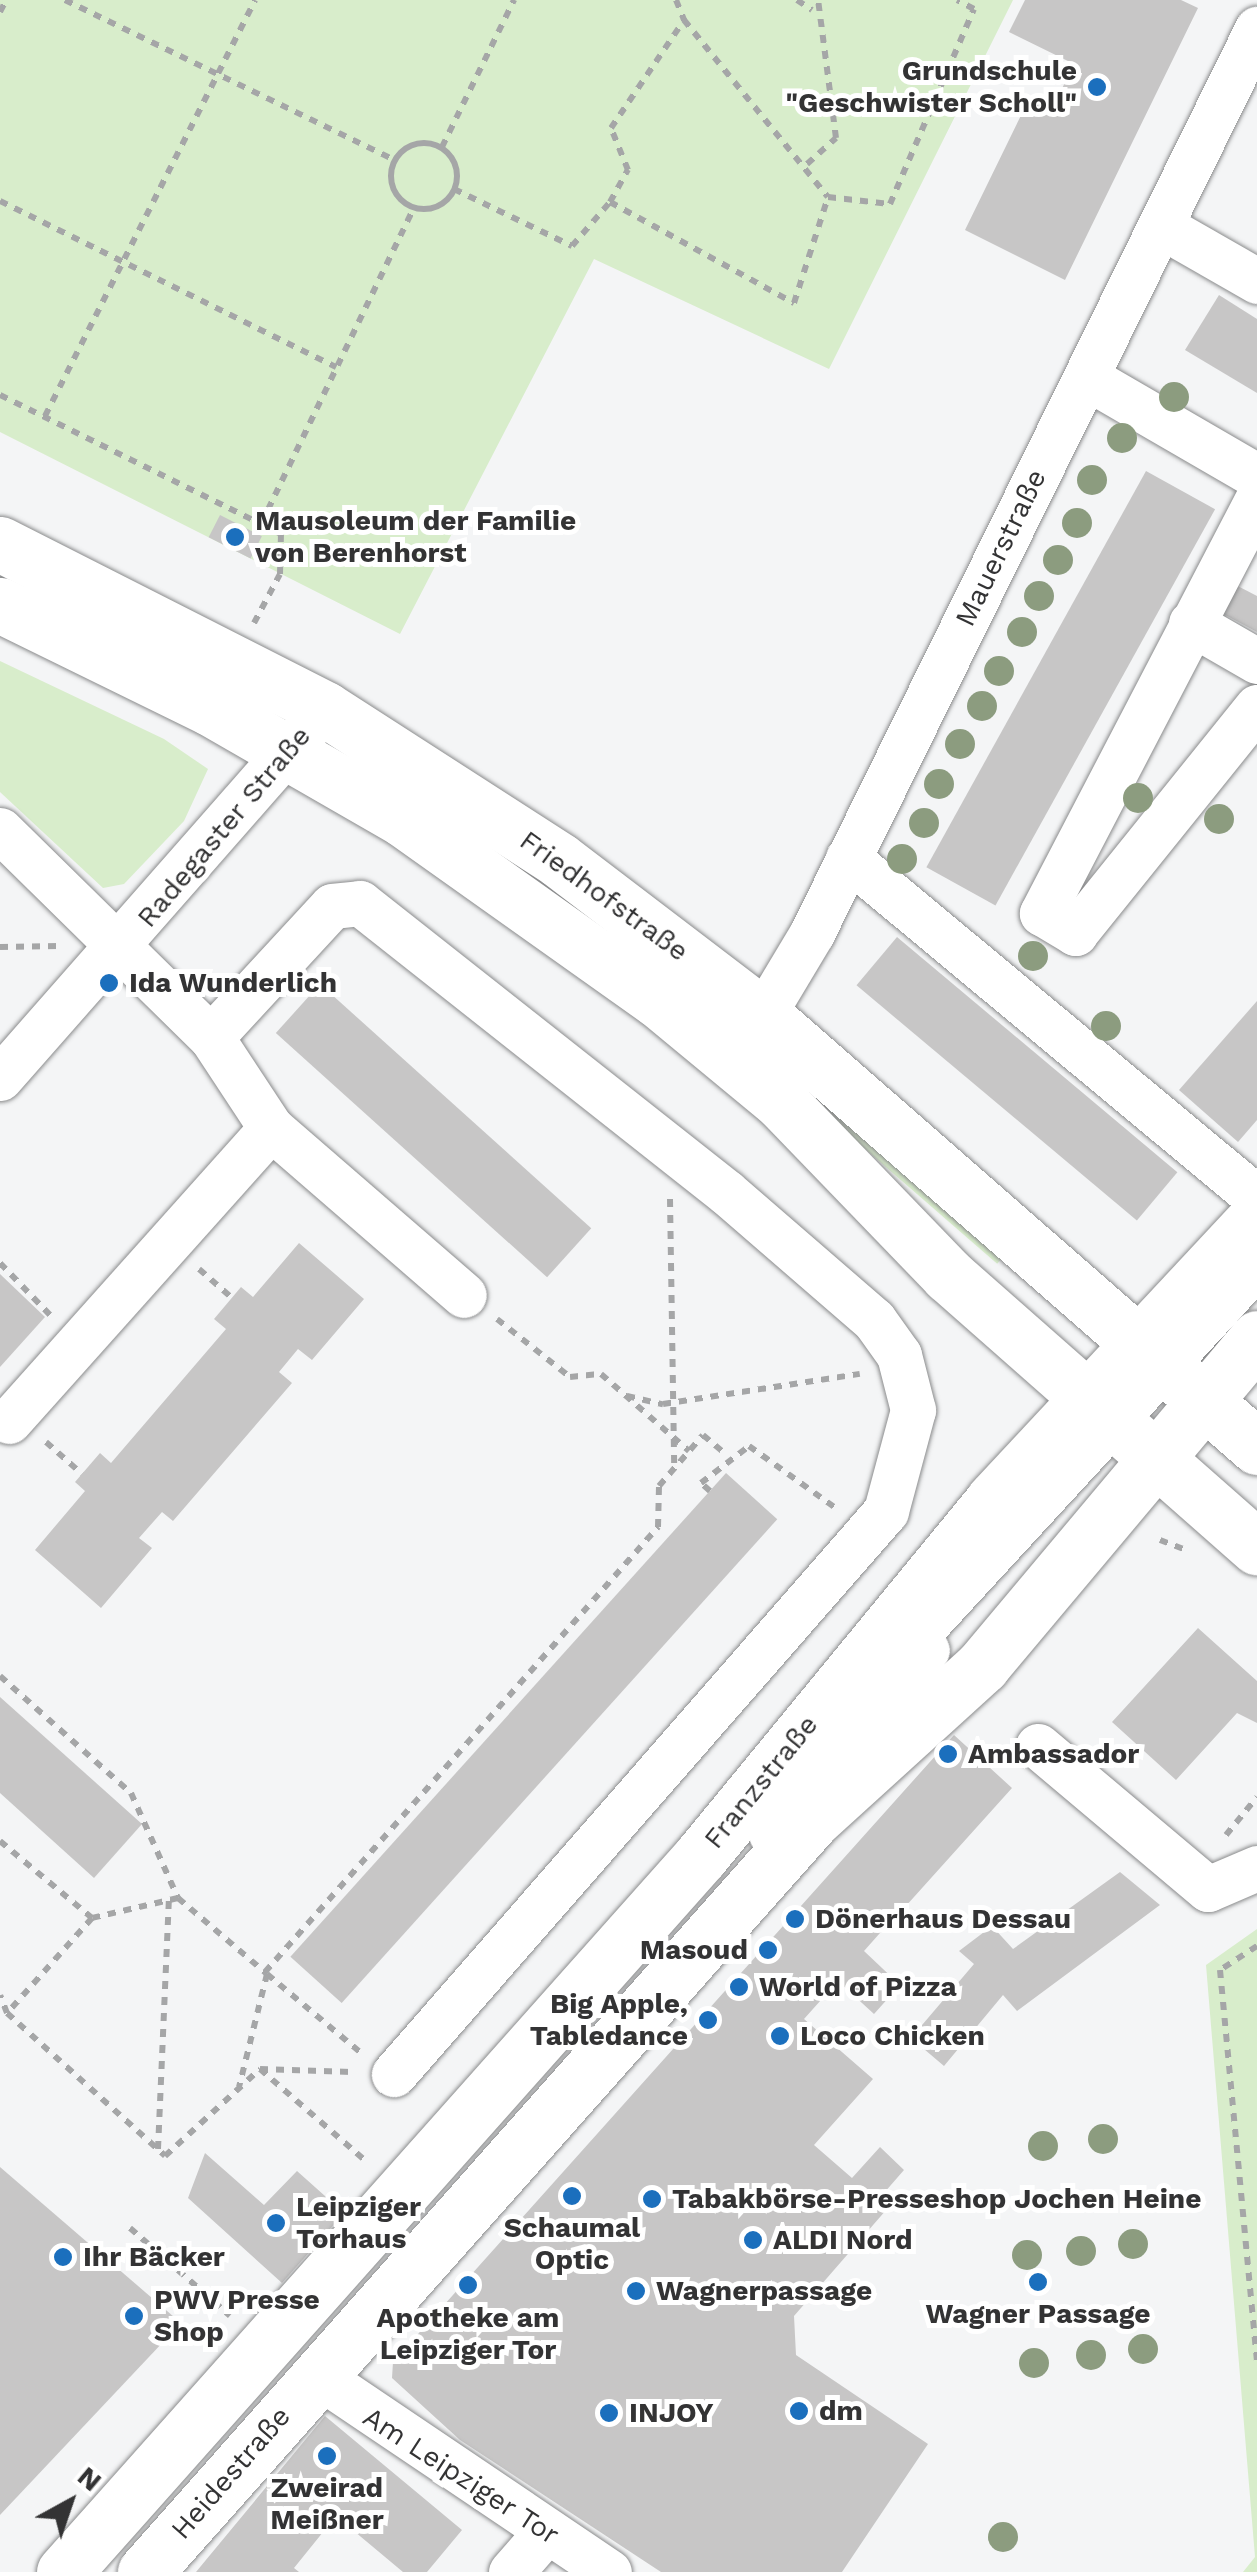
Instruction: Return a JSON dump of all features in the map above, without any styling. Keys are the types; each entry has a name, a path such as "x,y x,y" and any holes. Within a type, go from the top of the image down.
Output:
{"main road":[{"name":"Friedhofstraße","path":"0,544 325,709 558,860 764,1016 1257,1447"},
{"name":"Friedhofstraße","path":"0,605 289,751 515,894 735,1062 1119,1429 1257,1547"},
{"name":"Franzstraße","path":"317,2375 813,1820 982,1666 1119,1429 1172,1373 1257,1218"},
{"name":"Franzstraße","path":"264,2346 701,1856 993,1500 1119,1429 1172,1373 1257,1338"},
{"path":"64,2572 264,2346"},
{"name":"Heidestraße","path":"145,2572 317,2375"}],"street":[{"name":"Mauerstraße","path":"735,1062 764,1016 848,858 1257,29"},
{"path":"1161,226 1257,281"},
{"path":"1086,377 1257,476"},
{"path":"1250,527 1192,622 1042,913 1075,934 1257,707"},
{"path":"1192,622 1257,661"},
{"name":"Radegaster Straße","path":"0,1078 121,948 325,709"},
{"path":"0,830 211,1037 271,1128 464,1295"},
{"path":"848,858 1257,1198"},
{"path":"211,1037 332,906 360,903 400,930 874,1320 899,1355 913,1410 886,1512 394,2074"},
{"path":"8,1421 271,1128"},
{"path":"1172,1373 1257,1264"},
{"path":"1172,1373 1257,1292"},
{"path":"90,2572 1119,1429"},
{"path":"116,2572 1119,1429"},
{"path":"1038,1746 1208,1889 1257,1868"},
{"name":"Am Leipziger Tor","path":"317,2375 609,2572"},
{"path":"511,2572 546,2532"}],"path":[{"path":"0,12 6,0"},
{"path":"65,0 394,160"},
{"path":"45,416 256,0"},
{"path":"442,148 514,0"},
{"path":"676,0 684,20 806,164 828,197 890,204 974,9 957,0"},
{"path":"797,0 812,10"},
{"path":"806,164 836,138 812,10 818,0"},
{"path":"454,190 572,246 610,202 628,170 612,128 684,20"},
{"path":"414,208 390,179 394,160 407,147 442,148"},
{"path":"414,208 430,208 454,190 458,174 442,148"},
{"path":"610,202 794,303 828,197"},
{"path":"0,201 336,367"},
{"path":"261,524 414,208"},
{"path":"0,395 281,534 280,574 249,634"},
{"path":"670,1192 674,1468"},
{"path":"0,1263 47,1308 63,1358"},
{"path":"519,1335 570,1378 601,1374 689,1451"},
{"path":"626,1396 672,1401 860,1374"},
{"path":"239,2087 266,1973 658,1526 659,1486 703,1434 727,1455"},
{"path":"710,1491 702,1482 727,1455 763,1448 840,1511"},
{"path":"0,1676 131,1794 178,1898 394,2074"},
{"path":"0,1841 92,1918"},
{"path":"7,2014 92,1918 178,1898"},
{"path":"158,2149 169,1900"},
{"path":"1257,1946 1220,1970 1257,2362"},
{"path":"0,1995 7,2014 165,2156 260,2069 394,2074"},
{"path":"260,2069 357,2153"},
{"path":"130,2228 264,2346"}],"green space":[{"path":"0,0 1013,0 829,369 594,259 400,634 0,432"},
{"path":"0,661 164,739 208,769 184,821 124,884 103,888 0,792"},
{"path":"796,1073 1005,1255 997,1264 788,1082"},
{"path":"1257,1929 1257,2572 1243,2572 1255,2557 1206,1965"}],"building":[{"path":"1025,0 1181,0 1198,8 1065,280 965,230 1028,101 1051,111 1074,64 1009,32"},
{"path":"1219,295 1257,319 1257,393 1185,350"},
{"path":"1146,471 1215,509 995,906 926,867"},
{"name":"Mausoleum der Familie von Berenhorst","path":"220,515 262,536 251,559 209,537"},
{"path":"1230,582 1257,596 1257,632 1216,610"},
{"path":"897,937 1177,1172 1137,1221 857,985"},
{"path":"320,984 591,1228 547,1277 276,1033"},
{"path":"1257,1001 1257,1120 1238,1142 1179,1090"},
{"path":"299,1243 364,1299 312,1360 298,1349 279,1372 292,1383 173,1521 162,1512 139,1538 152,1548 101,1608 35,1550 85,1491 75,1482 100,1453 111,1463 226,1329 214,1319 241,1287 253,1297"},
{"path":"0,1274 45,1317 0,1367"},
{"path":"726,1473 777,1519 342,2003 290,1957"},
{"path":"1198,1628 1257,1681 1257,1723 1237,1713 1176,1780 1112,1722"},
{"path":"0,1697 142,1824 94,1878 0,1793"},
{"name":"Wagnerpassage","path":"954,1735 1012,1788 905,1907 914,1914 897,1932 888,1924 864,1951 900,1985 874,2014 838,1981 804,2019 873,2079 814,2145 852,2178 880,2147 904,2170 877,2201 887,2209 794,2316 796,2355 928,2444 842,2572 661,2572 460,2440 392,2378 393,2362"},
{"path":"1120,1872 1160,1905 1017,2011 1003,1995 944,2066 911,2038 974,1964 959,1951 992,1926 1013,1949"},
{"name":"Leipziger Torhaus","path":"205,2153 264,2205 297,2171 344,2213 282,2283 188,2198"},
{"path":"0,2167 181,2323 0,2515"},
{"path":"325,2416 462,2530 427,2572 403,2572 336,2516 294,2568 299,2572 196,2572"}],"place":[{"name":"Grundschule \"Geschwister Scholl\"","path":"1097,87"},
{"name":"Mausoleum der Familie von Berenhorst","path":"235,537"},
{"name":"Ida Wunderlich","path":"109,983"},
{"name":"Ambassador","path":"948,1754"},
{"name":"Dönerhaus Dessau","path":"795,1919"},
{"name":"Masoud","path":"768,1950"},
{"name":"World of Pizza","path":"739,1987"},
{"name":"Big Apple, Tabledance","path":"708,2020"},
{"name":"Loco Chicken","path":"780,2036"},
{"name":"Schaumal Optic","path":"572,2196"},
{"name":"Tabakbörse-Presseshop Jochen Heine","path":"652,2199"},
{"name":"Leipziger Torhaus","path":"276,2223"},
{"name":"ALDI Nord","path":"753,2240"},
{"name":"Ihr Bäcker","path":"63,2257"},
{"name":"Wagner Passage","path":"1038,2282"},
{"name":"Apotheke am Leipziger Tor","path":"468,2285"},
{"name":"Wagnerpassage","path":"636,2291"},
{"name":"PWV Presse Shop","path":"134,2316"},
{"name":"dm","path":"799,2411"},
{"name":"INJOY","path":"609,2413"},
{"name":"Zweirad Meißner","path":"327,2456"}]}
